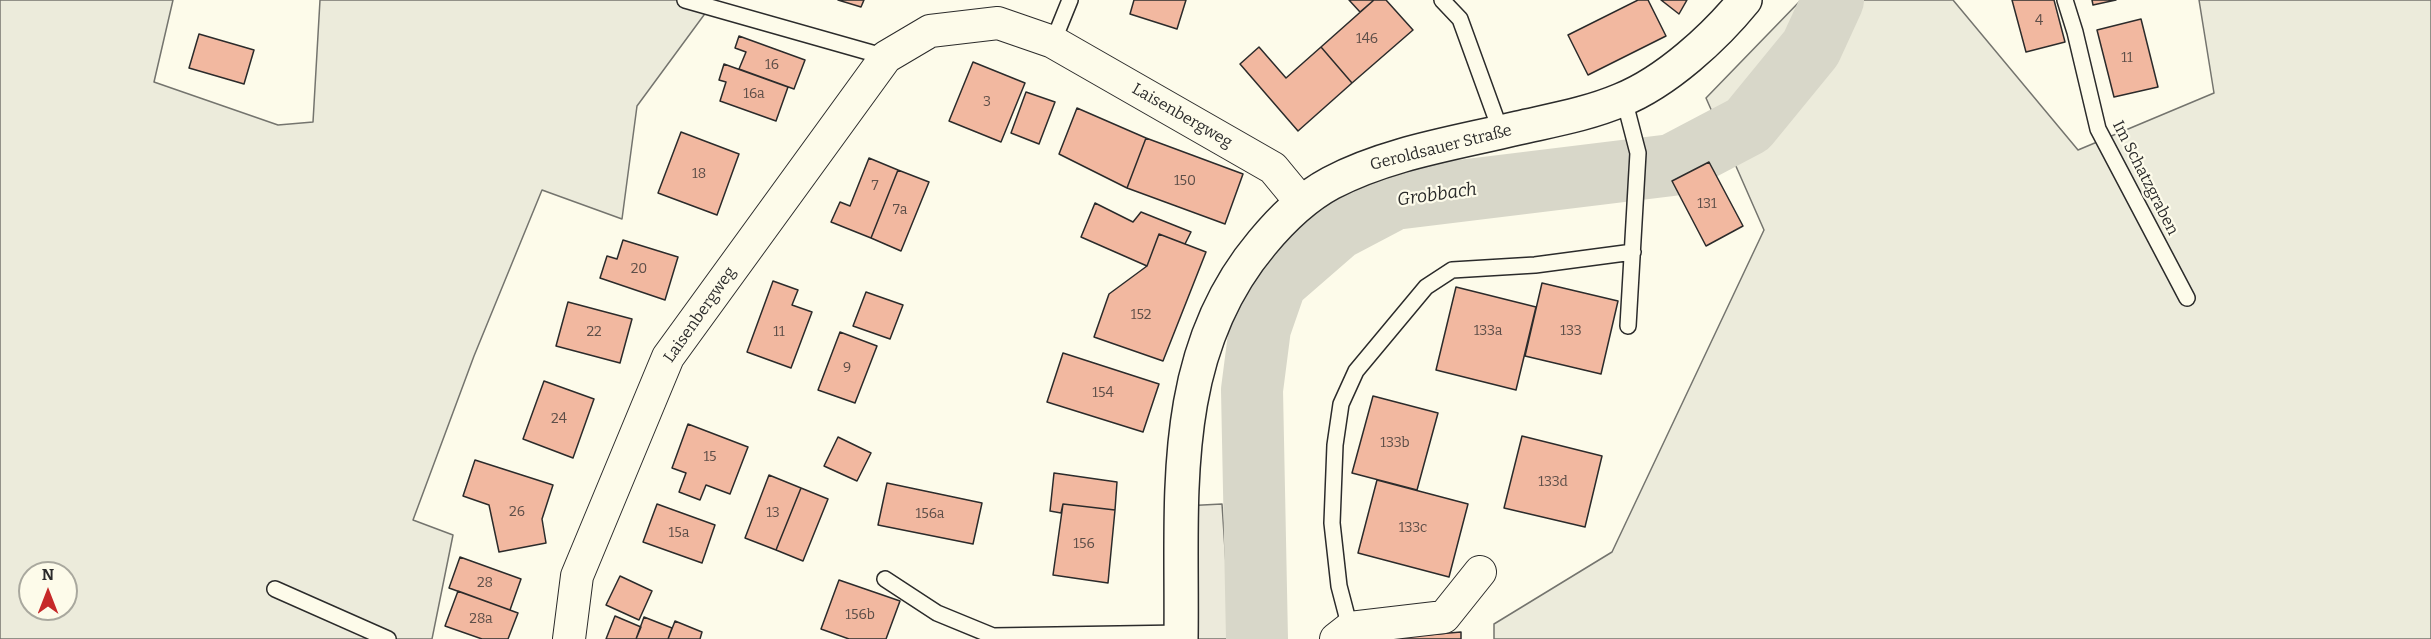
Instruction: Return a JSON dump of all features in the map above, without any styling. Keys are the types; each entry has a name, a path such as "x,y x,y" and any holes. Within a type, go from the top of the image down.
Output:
{"main road":[{"name":"Geroldsauer Straße","path":"1182,636 1186,420 1202,350 1215,317 1232,285 1258,248 1301,202 1331,183 1362,169 1395,158 1588,112 1624,99 1681,63 1707,41 1745,0"}],"street":[{"name":"Laisenbergweg","path":"569,639 577,576 668,357 886,57 930,31 998,23 1053,42 1273,168 1301,202"},
{"path":"1343,634 1444,617 1480,572"}],"lane":[{"path":"685,0 886,57"},
{"path":"1053,42 1070,0"},
{"path":"1442,0 1460,19 1501,132"},
{"name":"Im Schatzgraben","path":"2065,0 2098,129 2187,298"},
{"path":"1624,99 1638,153 1628,326"},
{"path":"1343,634 1332,523 1335,445 1341,404 1356,371 1426,287 1452,270 1535,265 1633,252"},
{"path":"885,579 937,613 993,636 1182,636"},
{"path":"275,589 388,639"}],"shaded area":[{"path":"0,0 173,0 154,82 278,125 313,122 320,0 715,0 637,106 622,219 542,190 474,356 413,520 453,535 432,639 0,639"},
{"path":"1801,0 1953,0 2078,150 2214,93 2199,0 2431,0 2431,639 1494,639 1494,624 1612,552 1764,230 1706,98"},
{"path":"1222,504 1231,639 1181,639 1183,506"}],"building":[{"path":"838,0 864,0 861,7"},
{"path":"1134,0 1186,0 1177,29 1130,14"},
{"path":"1349,0 1374,0 1360,12"},
{"path":"1374,0 1386,0 1413,30 1352,83 1321,47"},
{"path":"1638,0 1648,0 1666,36 1588,75 1568,35"},
{"path":"1661,0 1687,0 1679,14"},
{"path":"2012,0 2054,0 2065,42 2026,52"},
{"path":"2092,0 2116,0 2093,5"},
{"path":"2141,19 2158,87 2114,97 2097,30"},
{"path":"199,34 254,50 244,84 189,68"},
{"path":"739,36 805,60 794,89 739,69 746,52 735,48"},
{"path":"1259,47 1286,78 1321,47 1352,83 1298,131 1240,64"},
{"path":"973,62 1025,83 1001,142 949,121"},
{"path":"724,64 788,87 776,121 720,101 726,82 719,80"},
{"path":"1026,92 1055,102 1039,144 1011,133"},
{"path":"1077,108 1146,138 1127,188 1059,154"},
{"path":"681,132 739,154 717,215 658,193"},
{"path":"1146,138 1243,174 1225,224 1127,188"},
{"path":"869,158 898,170 871,238 831,222 840,202 850,206"},
{"path":"1709,162 1743,226 1706,246 1672,181"},
{"path":"898,170 929,182 901,251 871,238"},
{"path":"1095,203 1133,222 1141,212 1191,232 1185,244 1159,234 1147,266 1081,237"},
{"path":"1159,234 1206,252 1163,361 1094,337 1109,294 1147,266"},
{"path":"623,240 678,257 665,300 600,278 607,256 617,259"},
{"path":"773,281 798,290 792,305 812,312 791,368 747,352"},
{"path":"1542,283 1618,301 1601,374 1525,356"},
{"path":"1456,287 1536,307 1516,390 1436,370"},
{"path":"866,292 903,305 890,339 853,326"},
{"path":"568,302 632,319 620,363 556,346"},
{"path":"840,332 877,346 855,403 818,390"},
{"path":"1063,353 1159,384 1143,432 1047,402"},
{"path":"544,381 594,399 573,458 523,439"},
{"path":"1373,396 1438,413 1417,490 1352,473"},
{"path":"688,424 748,447 730,494 706,485 700,500 679,492 686,473 672,468"},
{"path":"1522,436 1602,456 1585,527 1504,508"},
{"path":"838,437 871,453 857,481 824,466"},
{"path":"475,460 553,485 542,519 546,543 499,552 489,505 463,496"},
{"path":"1054,473 1117,482 1115,510 1063,504 1061,513 1050,511"},
{"path":"769,475 801,488 776,550 745,538"},
{"path":"1377,480 1468,504 1449,577 1358,553"},
{"path":"887,483 982,503 973,544 878,525"},
{"path":"801,488 828,499 803,561 776,550"},
{"path":"657,504 715,525 702,563 643,542"},
{"path":"1063,504 1115,510 1108,583 1053,575"},
{"path":"460,557 521,579 510,610 449,588"},
{"path":"620,576 652,591 639,620 606,605"},
{"path":"839,580 900,601 886,639 849,639 821,629"},
{"path":"458,591 518,613 508,639 482,639 445,626"},
{"path":"615,616 641,627 636,639 606,639"},
{"path":"644,617 672,628 668,639 636,639"},
{"path":"675,621 702,632 700,639 668,639"},
{"path":"1461,632 1461,639 1378,639"}],"waterway":[{"name":"Grobbach","path":"1257,639 1252,390 1260,328 1276,282 1337,229 1394,199 1672,165 1748,125 1811,48 1833,0"}]}
